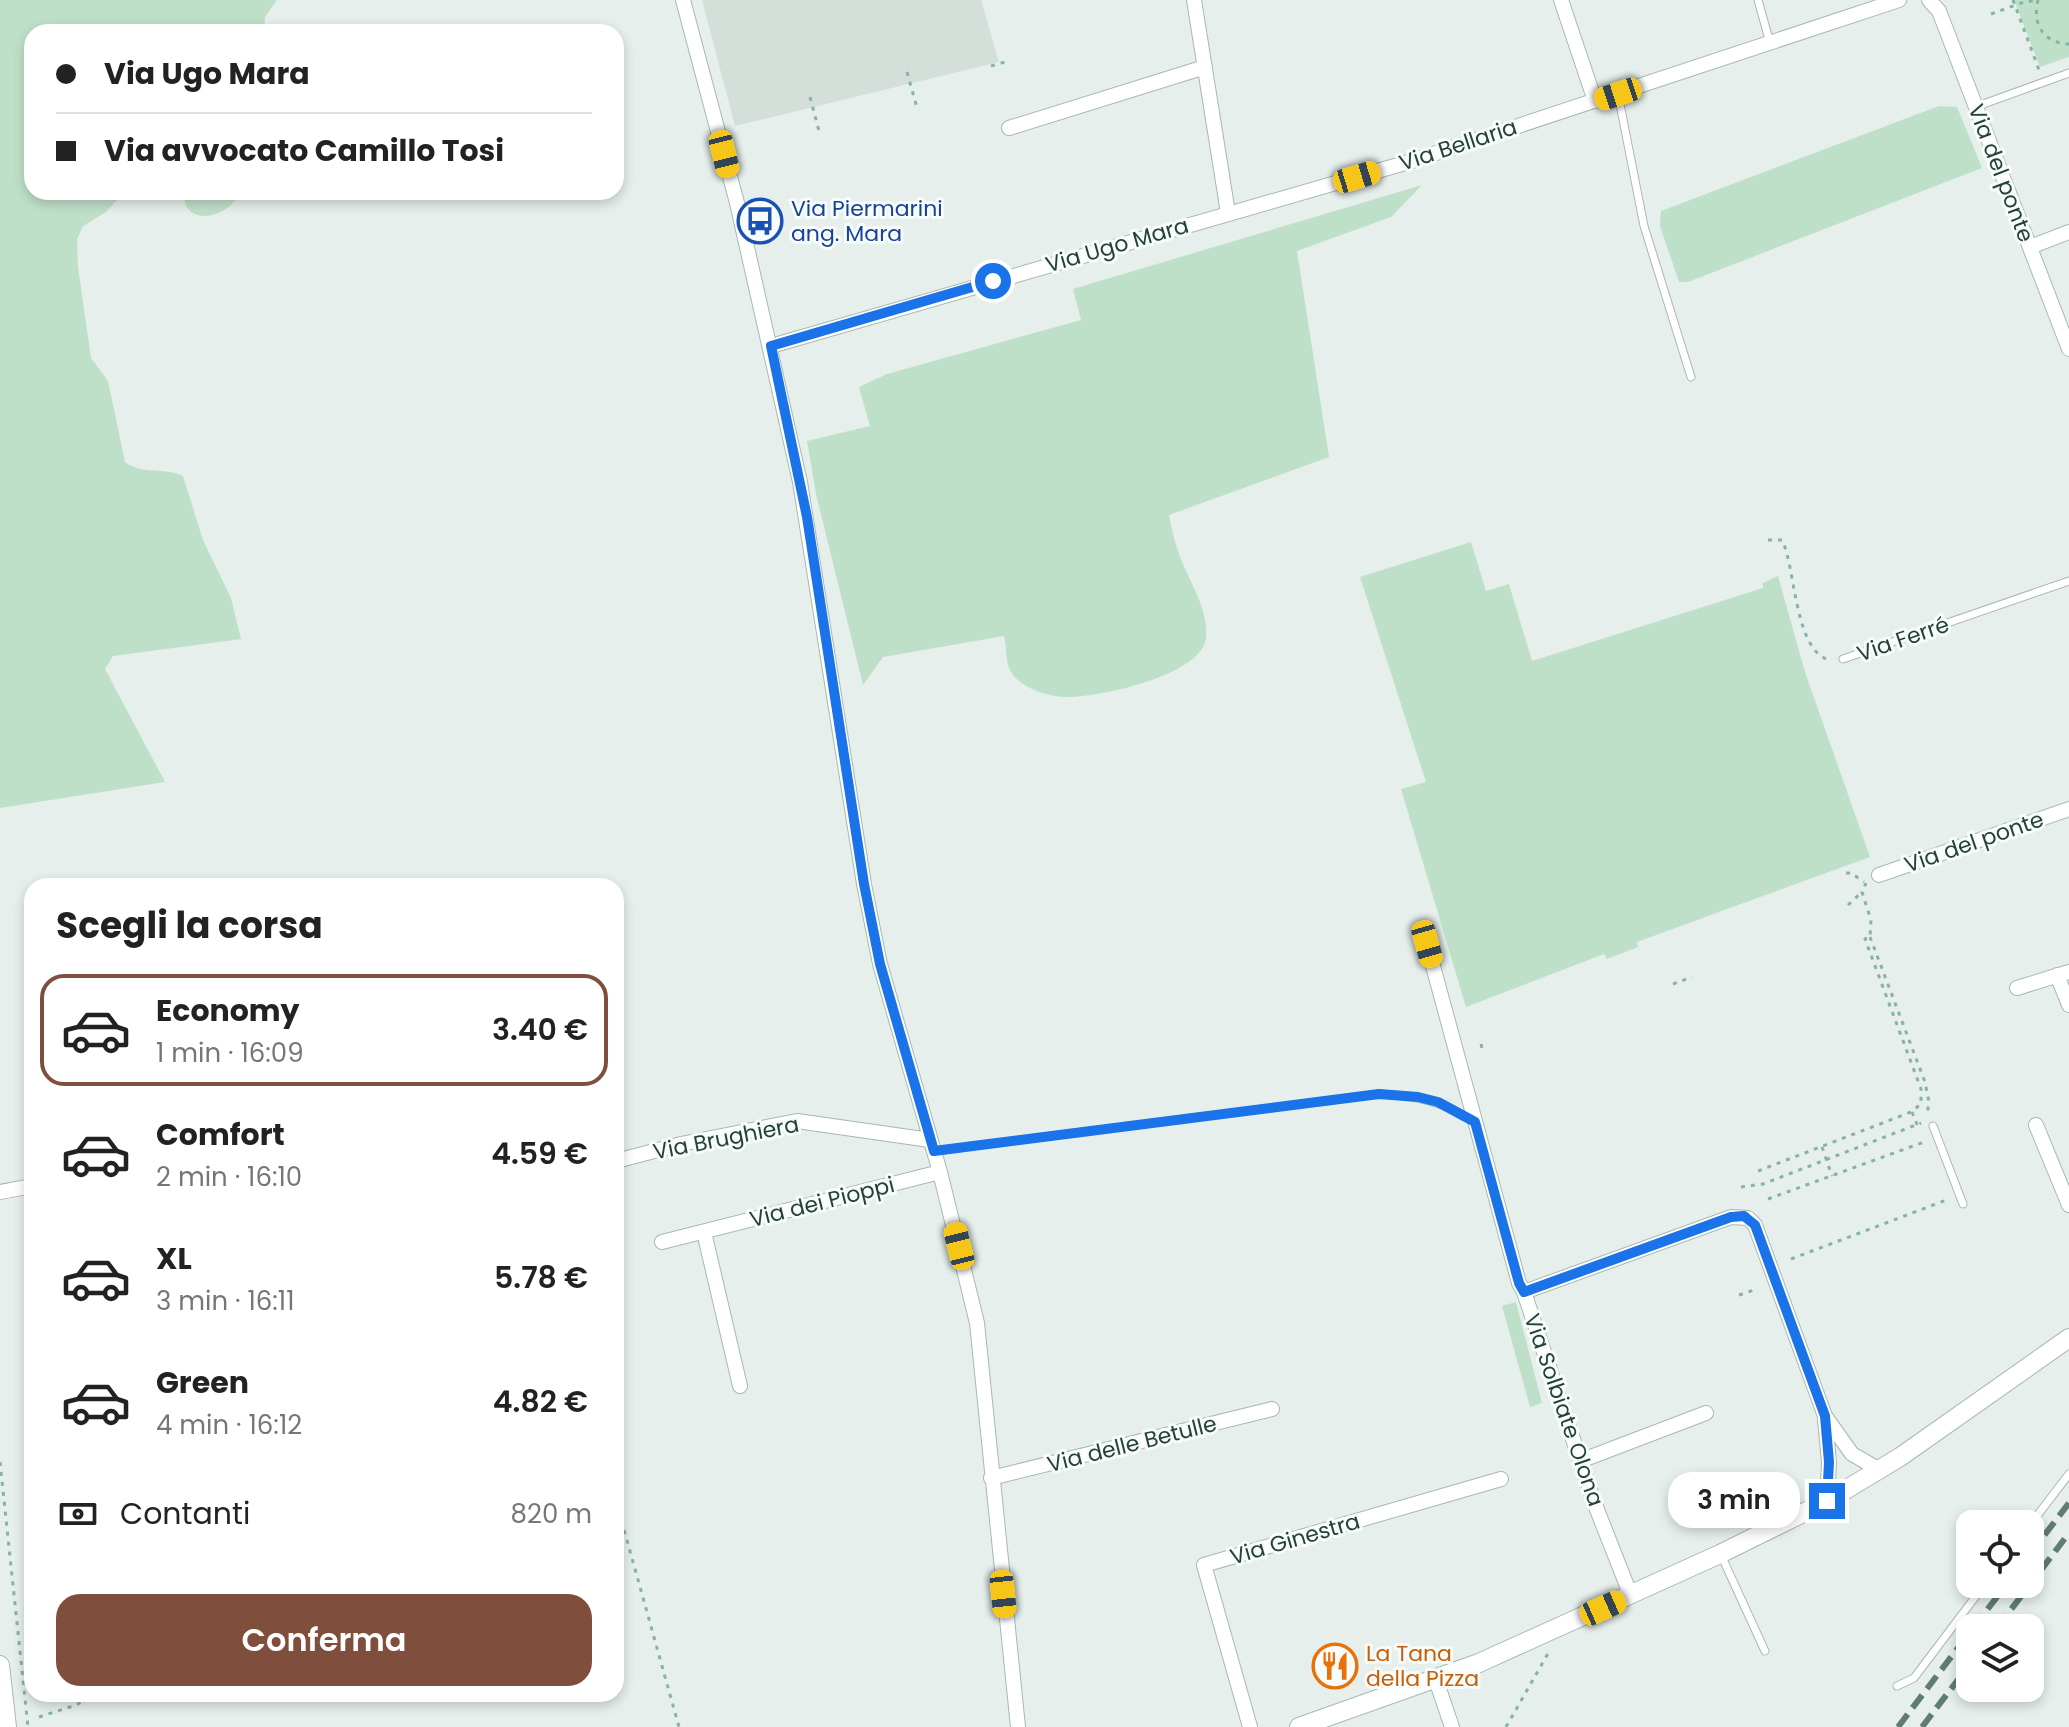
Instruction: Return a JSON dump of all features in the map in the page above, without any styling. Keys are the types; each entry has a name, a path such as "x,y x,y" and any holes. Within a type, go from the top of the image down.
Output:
{"street":[{"path":"683,0 737,203 807,517 872,923 887,994 940,1172 979,1333 1018,1727"},
{"path":"1194,0 1228,213"},
{"path":"1561,0 1595,101"},
{"path":"1618,94 1899,0"},
{"name":"Via del ponte","path":"1929,0 1939,11 2069,349"},
{"path":"1009,128 1205,67"},
{"name":"Via Bellaria","path":"1228,213 1412,161 1618,94"},
{"name":"Via Ugo Mara","path":"771,346 1228,213"},
{"path":"2030,247 2069,232"},
{"name":"Via del ponte","path":"1879,875 2069,809"},
{"name":"Via Solbiate Olona","path":"1427,944 1519,1283 1580,1461 1631,1596"},
{"path":"2017,988 2063,974 2069,1005"},
{"name":"Via Brughiera","path":"624,1159 797,1121 932,1146"},
{"path":"2036,1125 2069,1205"},
{"name":"Via dei Pioppi","path":"662,1242 940,1172"},
{"path":"0,1192 24,1188"},
{"path":"1524,1292 1731,1217 1740,1215 1748,1218 1755,1225 1825,1416 1829,1462 1827,1501"},
{"path":"704,1232 740,1386"},
{"path":"1299,1727 1436,1680 1631,1596 1827,1501 1880,1470 2069,1338"},
{"name":"Via delle Betulle","path":"991,1478 1272,1409"},
{"path":"1580,1461 1706,1413"},
{"path":"1825,1416 1852,1454 1880,1470"},
{"name":"Via Ginestra","path":"1250,1727 1204,1565 1501,1479"},
{"path":"0,1665 7,1727"},
{"path":"1436,1680 1452,1727"}],"lane":[{"path":"1758,0 1770,43"},
{"path":"1975,107 2069,73"},
{"path":"1618,94 1644,226 1691,377"},
{"name":"Via Ferré","path":"1843,659 2069,581"},
{"path":"932,1146 1379,1094 1438,1102 1475,1122"},
{"path":"1933,1126 1963,1204"},
{"path":"2041,1510 2069,1474"},
{"path":"1720,1554 1765,1651"},
{"path":"1897,1686 1914,1678 1974,1598"}],"path":[{"path":"2013,0 2039,70"},
{"path":"1991,14 2031,0 2038,1 2036,14 2040,31 2053,42 2069,44"},
{"path":"991,66 1005,62"},
{"path":"907,72 917,108"},
{"path":"810,97 819,131"},
{"name":"Via Ferré","path":"1768,540 1782,540 1786,549 1796,600 1815,652 1823,659 1843,659"},
{"path":"1846,873 1865,883"},
{"path":"1848,905 1862,892 1865,883 1879,875"},
{"path":"1741,1187 1763,1184 1917,1126 1925,1119 1928,1109 1925,1082 1870,937 1871,920 1862,892"},
{"path":"1758,1171 1911,1112 1921,1104 1921,1089 1865,939 1870,937"},
{"path":"1673,984 1692,977"},
{"path":"1481,1044 1483,1052"},
{"path":"1768,1199 1924,1142"},
{"path":"1822,1147 1832,1176"},
{"path":"1791,1259 1960,1195"},
{"path":"1739,1295 1754,1290"},
{"path":"0,1462 24,1689"},
{"path":"624,1530 679,1727"},
{"path":"1506,1727 1552,1644"},
{"path":"25,1702 28,1727"},
{"path":"39,1717 81,1702"}],"shaded area":[{"path":"702,0 981,0 999,62 735,126"}],"green space":[{"path":"0,0 277,0 265,17 265,24 24,24 24,200 117,200 106,212 83,226 77,239 91,358 108,381 125,462 139,468 183,476 203,540 231,598 241,639 113,656 105,669 165,782 0,808"},
{"path":"2014,0 2069,0 2069,57 2040,67"},
{"path":"1939,106 1957,107 1982,168 1688,282 1679,282 1660,226 1661,211"},
{"path":"1422,185 1391,217 1297,251 1329,457 1169,515 1178,551 1206,627 1206,638 1200,651 1187,663 1168,674 1122,689 1080,696 1050,695 1015,678 1008,664 1004,636 883,657 863,685 816,494 807,441 870,426 859,387 887,374 1081,320 1073,289"},
{"path":"235,200 220,212 203,216 189,210 185,202"},
{"path":"1471,542 1486,591 1509,584 1532,661 1763,588 1763,583 1778,576 1805,672 1870,857 1637,942 1638,947 1607,959 1604,954 1466,1007 1401,789 1426,782 1360,577"},
{"path":"1516,1302 1542,1403 1530,1407 1502,1306"}],"railway":[{"path":"2044,1536 2069,1503"},
{"path":"2008,1614 2069,1533"},
{"path":"1984,1614 1996,1598"},
{"path":"1898,1727 1956,1650"},
{"path":"1922,1727 1956,1682"}],"place":[{"name":"Via Piermarini ang. Mara","path":"760,221"},
{"name":"La Tana della Pizza","path":"1335,1666"}],"route":[{"path":"993,281 771,346 807,517 864,884 880,964 934,1151 1053,1138 1345,1097 1379,1094 1418,1097 1438,1102 1475,1122 1524,1292 1731,1217 1744,1216 1755,1225 1825,1416 1829,1462 1827,1501"}]}
